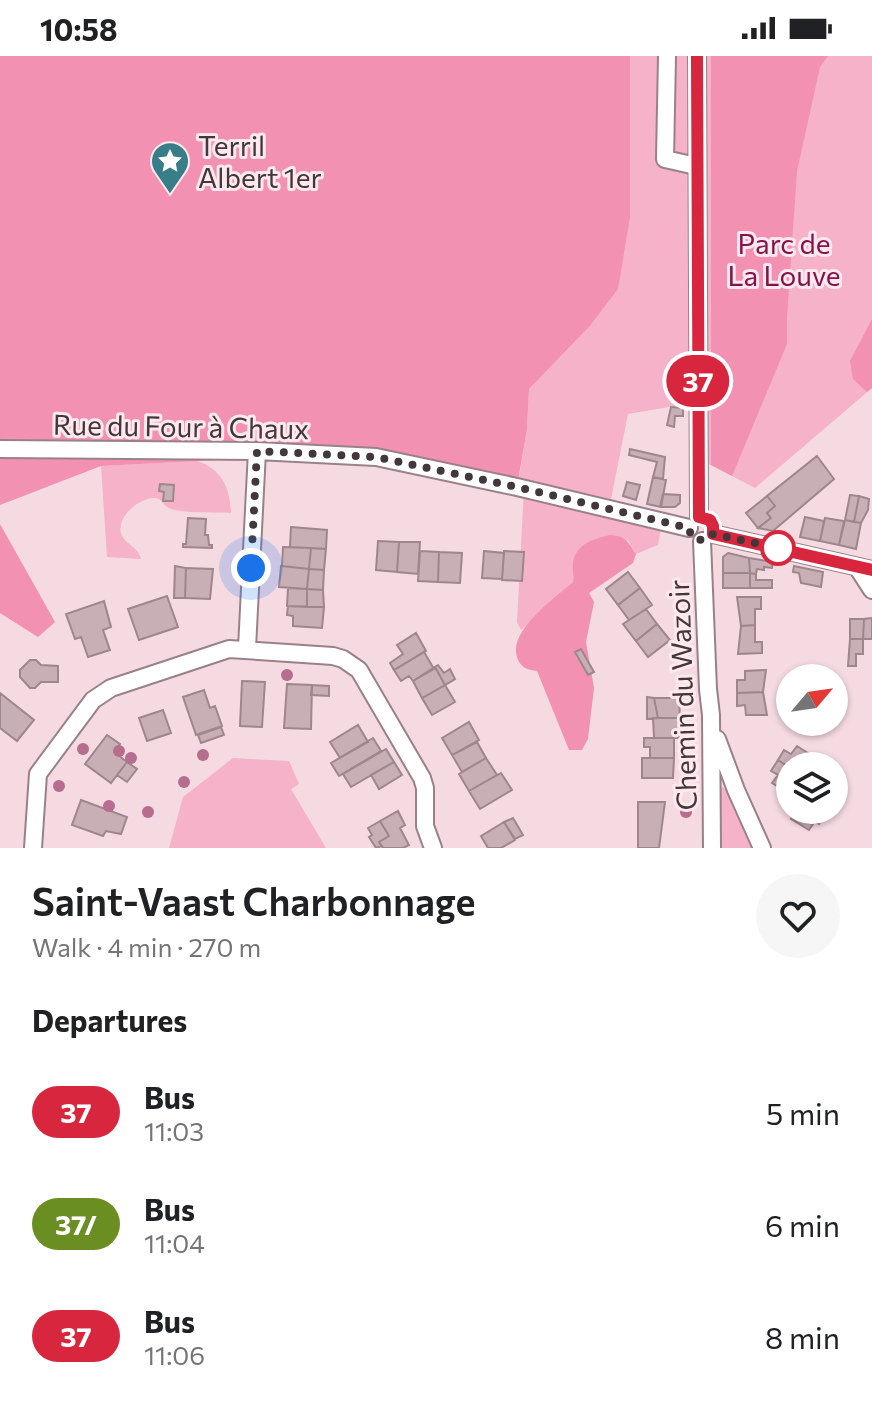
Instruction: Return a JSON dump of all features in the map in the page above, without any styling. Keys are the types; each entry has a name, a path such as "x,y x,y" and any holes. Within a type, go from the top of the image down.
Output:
{"street":[{"path":"667,56 665,159 696,166"},
{"path":"697,56 694,523 710,520 713,526 707,537 867,566 872,590"},
{"name":"Rue du Four à Chaux","path":"0,449 257,451 376,457 694,523"},
{"path":"247,648 257,451"},
{"name":"Chemin du Wazoir","path":"707,537 712,848"},
{"path":"33,848 38,774 93,700 111,688 229,649 247,648 333,656 359,670 422,778 425,826 433,848"},
{"path":"711,715 727,768 762,848"}],"green space":[{"path":"0,56 630,56 630,217 618,289 589,327 529,389 527,429 517,487 376,457 256,458 101,466 0,505"},
{"name":"Parc de La Louve","path":"630,56 872,56 872,388 755,488 711,465 698,464 698,402 628,414 611,499 519,478 527,429 529,389 589,327 630,217"},
{"path":"711,56 828,56 820,67 797,171 787,344 732,476 711,465"},
{"path":"872,319 872,388 867,392 853,379 850,361"},
{"path":"197,461 213,469 223,481 229,495 231,513 182,511 169,508 157,498 142,501 129,510 120,529 141,559 107,557 101,466"},
{"path":"524,489 662,522 658,545 636,554 628,540 573,563 573,582 521,630 517,622"},
{"path":"0,524 55,622 38,637 0,613"},
{"path":"610,535 626,540 636,554 633,563 589,593 594,602 586,642 594,688 588,739 582,750 569,750 537,671 527,669 520,663 516,647 526,626 573,582 573,562 578,550 592,540"},
{"path":"233,758 289,761 299,784 291,789 326,848 169,848 183,797"},
{"path":"721,786 725,789 751,848 721,848"}],"building":[{"path":"671,407 683,408 683,416 675,416 674,427 667,425"},
{"path":"630,449 665,457 663,479 653,477 657,462 629,455"},
{"path":"817,456 834,479 773,531 758,528 771,518 767,513 775,506 767,496"},
{"path":"653,477 666,480 661,507 647,504"},
{"path":"627,482 640,485 636,500 623,496"},
{"path":"160,484 174,485 173,501 163,501 164,492 159,491"},
{"path":"663,494 680,495 680,503 675,507 660,507"},
{"path":"850,495 859,496 854,522 845,520"},
{"path":"767,496 775,506 767,513 771,518 758,528 746,513"},
{"path":"859,496 869,499 868,510 861,523 854,522"},
{"path":"805,517 824,521 820,541 800,537"},
{"path":"188,518 206,519 205,535 208,535 212,548 183,547 186,544"},
{"path":"825,518 844,521 839,545 820,541"},
{"path":"845,520 861,523 856,549 839,545"},
{"path":"291,527 327,530 326,549 290,547"},
{"path":"378,541 399,542 397,572 376,570"},
{"path":"399,542 420,542 418,574 397,572"},
{"path":"283,547 311,548 309,569 282,566"},
{"path":"311,548 326,549 324,570 309,569"},
{"path":"420,551 439,552 438,582 418,581"},
{"path":"484,551 504,553 502,579 482,578"},
{"path":"504,551 524,552 522,581 502,580"},
{"path":"439,552 462,553 460,583 438,582"},
{"path":"728,553 749,558 750,573 723,573 723,557"},
{"path":"749,558 773,562 772,568 764,567 764,570 757,569 756,574 750,573"},
{"path":"175,566 186,568 185,598 174,598"},
{"path":"281,566 309,569 307,589 279,587"},
{"path":"794,566 823,572 821,587 801,583 799,573 793,572"},
{"path":"186,568 213,569 210,599 185,598"},
{"path":"309,569 324,570 323,590 307,589"},
{"path":"628,572 640,588 618,605 606,589"},
{"path":"723,573 750,573 750,588 723,588"},
{"path":"750,573 756,574 756,580 772,580 772,588 750,588"},
{"path":"288,588 307,589 307,607 287,606"},
{"path":"640,588 652,605 629,620 618,605"},
{"path":"307,589 323,590 324,607 307,607"},
{"path":"167,596 178,627 139,640 128,609"},
{"path":"737,597 761,597 761,609 755,609 755,625 741,626"},
{"path":"104,601 111,627 103,630 110,650 88,657 81,637 75,639 66,614"},
{"path":"288,606 324,607 322,628 293,626 293,616 287,615"},
{"path":"646,609 657,624 636,641 623,624"},
{"path":"872,618 872,639 863,639 864,619"},
{"path":"850,619 864,619 863,639 850,639"},
{"path":"657,624 670,640 648,657 636,641"},
{"path":"755,625 755,642 762,642 762,653 738,654 741,626"},
{"path":"416,633 426,651 394,670 390,663 403,654 397,645"},
{"path":"850,639 863,639 863,654 856,654 856,666 848,666"},
{"path":"581,649 594,672 588,675 575,652"},
{"path":"424,652 434,669 413,681 409,676 401,681 394,670"},
{"path":"30,660 36,660 41,665 58,666 58,682 41,682 30,688 20,677 20,670"},
{"path":"438,665 444,673 450,669 455,679 445,685 435,667"},
{"path":"435,667 445,685 422,698 413,681"},
{"path":"766,670 763,692 737,693 737,680 745,680 745,671"},
{"path":"242,681 265,682 262,727 240,726"},
{"path":"287,684 312,685 311,729 284,728"},
{"path":"312,685 329,686 329,696 311,695"},
{"path":"445,685 455,702 432,715 422,698"},
{"path":"204,690 210,708 215,706 222,726 196,735 183,697"},
{"path":"763,692 767,715 746,715 745,705 737,706 737,693"},
{"path":"0,693 34,720 17,741 0,728"},
{"path":"647,697 654,698 658,718 647,719"},
{"path":"654,698 679,698 680,718 658,718"},
{"path":"163,710 171,733 147,741 139,718"},
{"path":"653,718 680,718 679,738 654,738"},
{"path":"469,722 479,740 452,755 442,738"},
{"path":"358,725 368,742 340,758 330,742"},
{"path":"221,727 224,735 201,743 198,735"},
{"path":"107,735 120,744 114,752 127,762 111,783 85,764"},
{"path":"373,738 381,751 339,776 331,763"},
{"path":"644,738 674,738 674,758 650,758 650,747 644,747"},
{"path":"477,742 486,758 462,772 452,755"},
{"path":"797,746 806,752 792,752"},
{"path":"386,749 394,762 351,787 343,774"},
{"path":"486,758 497,775 469,791 459,774"},
{"path":"642,758 674,758 673,778 642,778"},
{"path":"127,762 137,769 127,782 117,775"},
{"path":"394,762 402,775 379,789 371,775"},
{"path":"501,773 512,790 480,809 469,791"},
{"path":"81,800 127,817 121,834 106,831 103,836 72,825"},
{"path":"638,802 665,802 659,848 638,848"},
{"path":"398,811 405,825 400,828 409,845 383,848 379,842 389,836 380,821"},
{"path":"513,818 523,835 515,839 504,822"},
{"path":"380,821 389,836 379,842 382,846 376,848 369,837 372,835 368,828"},
{"path":"504,822 515,840 501,848 488,848 481,836"},
{"path":"799,824 813,824 809,830"}],"bus line":[{"name":"37","path":"697,56 699,517 710,520 713,534 872,570"}],"place":[{"name":"Terril Albert 1er","path":"170,195"}],"route":[{"path":"251,568 257,451 376,457 689,528 691,536 702,541 713,534 778,548"}]}
